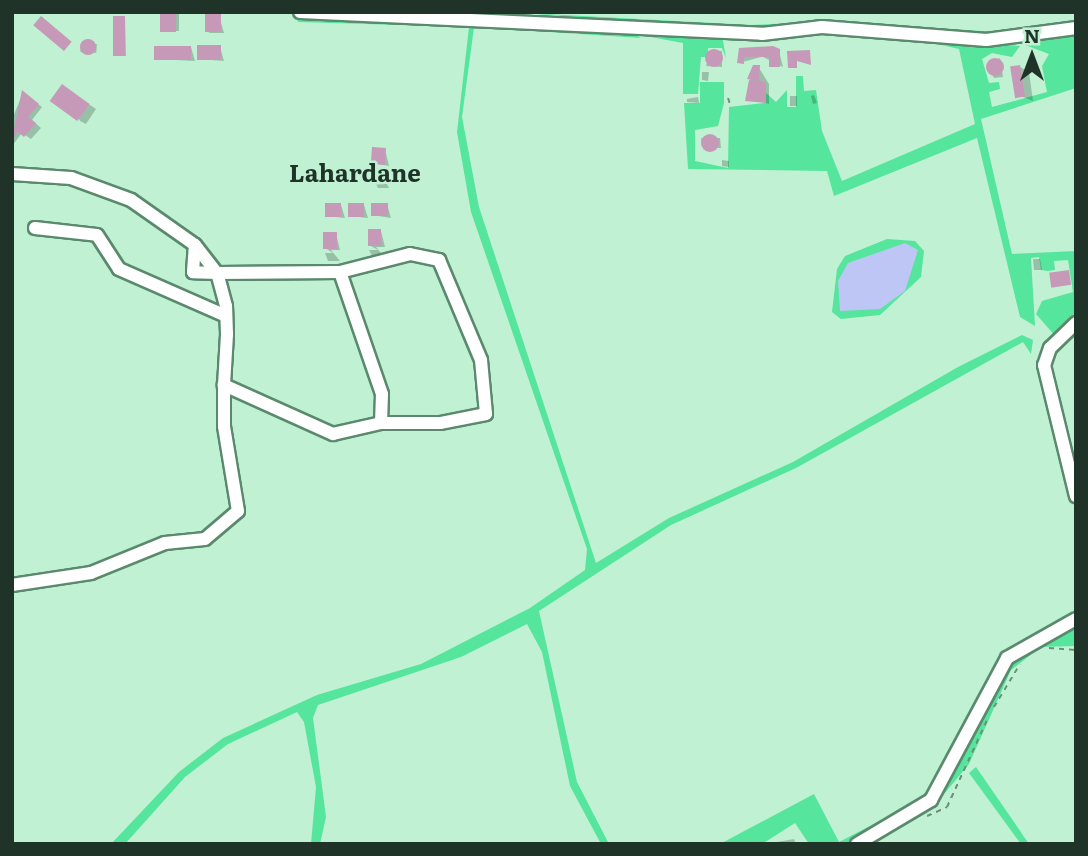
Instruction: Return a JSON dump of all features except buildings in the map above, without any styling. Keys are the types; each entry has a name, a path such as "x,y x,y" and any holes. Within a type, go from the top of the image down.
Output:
{"street":[{"path":"300,12 762,34 822,27 986,40 1076,28"},
{"path":"12,174 103,187 195,245 217,273 226,316 224,384 238,511 218,532 155,546 106,569 12,585"},
{"path":"35,228 97,235 119,269 226,316"},
{"path":"195,245 193,272 340,272 410,254 439,260 481,360 486,414 440,423 381,423 347,435 323,432 224,384"},
{"path":"340,272 382,394 381,423"},
{"path":"1076,323 1044,365 1076,496"},
{"path":"857,844 931,800 1007,658 1076,619"}],"path":[{"path":"729,98 731,107"},
{"path":"1041,649 1076,650"},
{"path":"925,811 929,819 947,807 989,715 1027,658"}],"green space":[{"path":"508,12 751,25 836,21 1010,33 772,31"},
{"path":"296,16 632,32 641,38 474,27 462,117 479,207 596,563 669,518 793,462 958,367 1022,335 1033,340 1031,354 1023,342 796,468 671,525 539,611 577,782 609,844 601,844 570,786 542,652 527,624 461,657 318,705 313,718 326,817 320,844 311,844 316,787 304,722 297,712 228,744 185,777 125,844 111,844 179,772 223,738 317,695 421,664 530,608 585,570 587,549 471,212 457,132 469,27 298,22"},
{"path":"1076,31 1076,88 981,119 1012,254 1076,251 1076,320 1056,337 1036,314 1042,301 1073,292 1068,260 1054,261 1055,270 1048,271 1041,270 1039,257 1031,258 1035,326 1020,317 977,138 834,196 827,171 688,169 684,103 700,103 700,82 724,82 724,103 718,126 695,130 695,161 728,168 729,107 765,103 766,93 776,102 787,90 787,107 796,107 796,76 803,76 804,91 816,90 822,131 842,181 975,124 959,49 903,36 1020,46 1012,57 992,53 982,59 989,83 999,82 1000,89 989,92 992,107 1047,92 1042,66 1049,54 1025,45"},
{"path":"722,35 726,58 722,48 708,48 708,57 701,57 698,94 683,94 683,43 645,36"},
{"path":"887,239 915,241 924,251 921,277 880,315 841,319 832,312 837,269 845,256"},
{"path":"1076,624 1076,646 1041,647 1011,670 969,764 930,811 1009,660"},
{"path":"976,767 1029,844 1021,844 969,773"},
{"path":"814,794 839,842 918,801 852,844 809,844 795,823 762,844 720,844"}],"water":[{"path":"905,243 918,250 905,291 880,309 840,311 838,281 848,263"}],"district":[{"name":"Lahardane","path":"355,172"}]}
